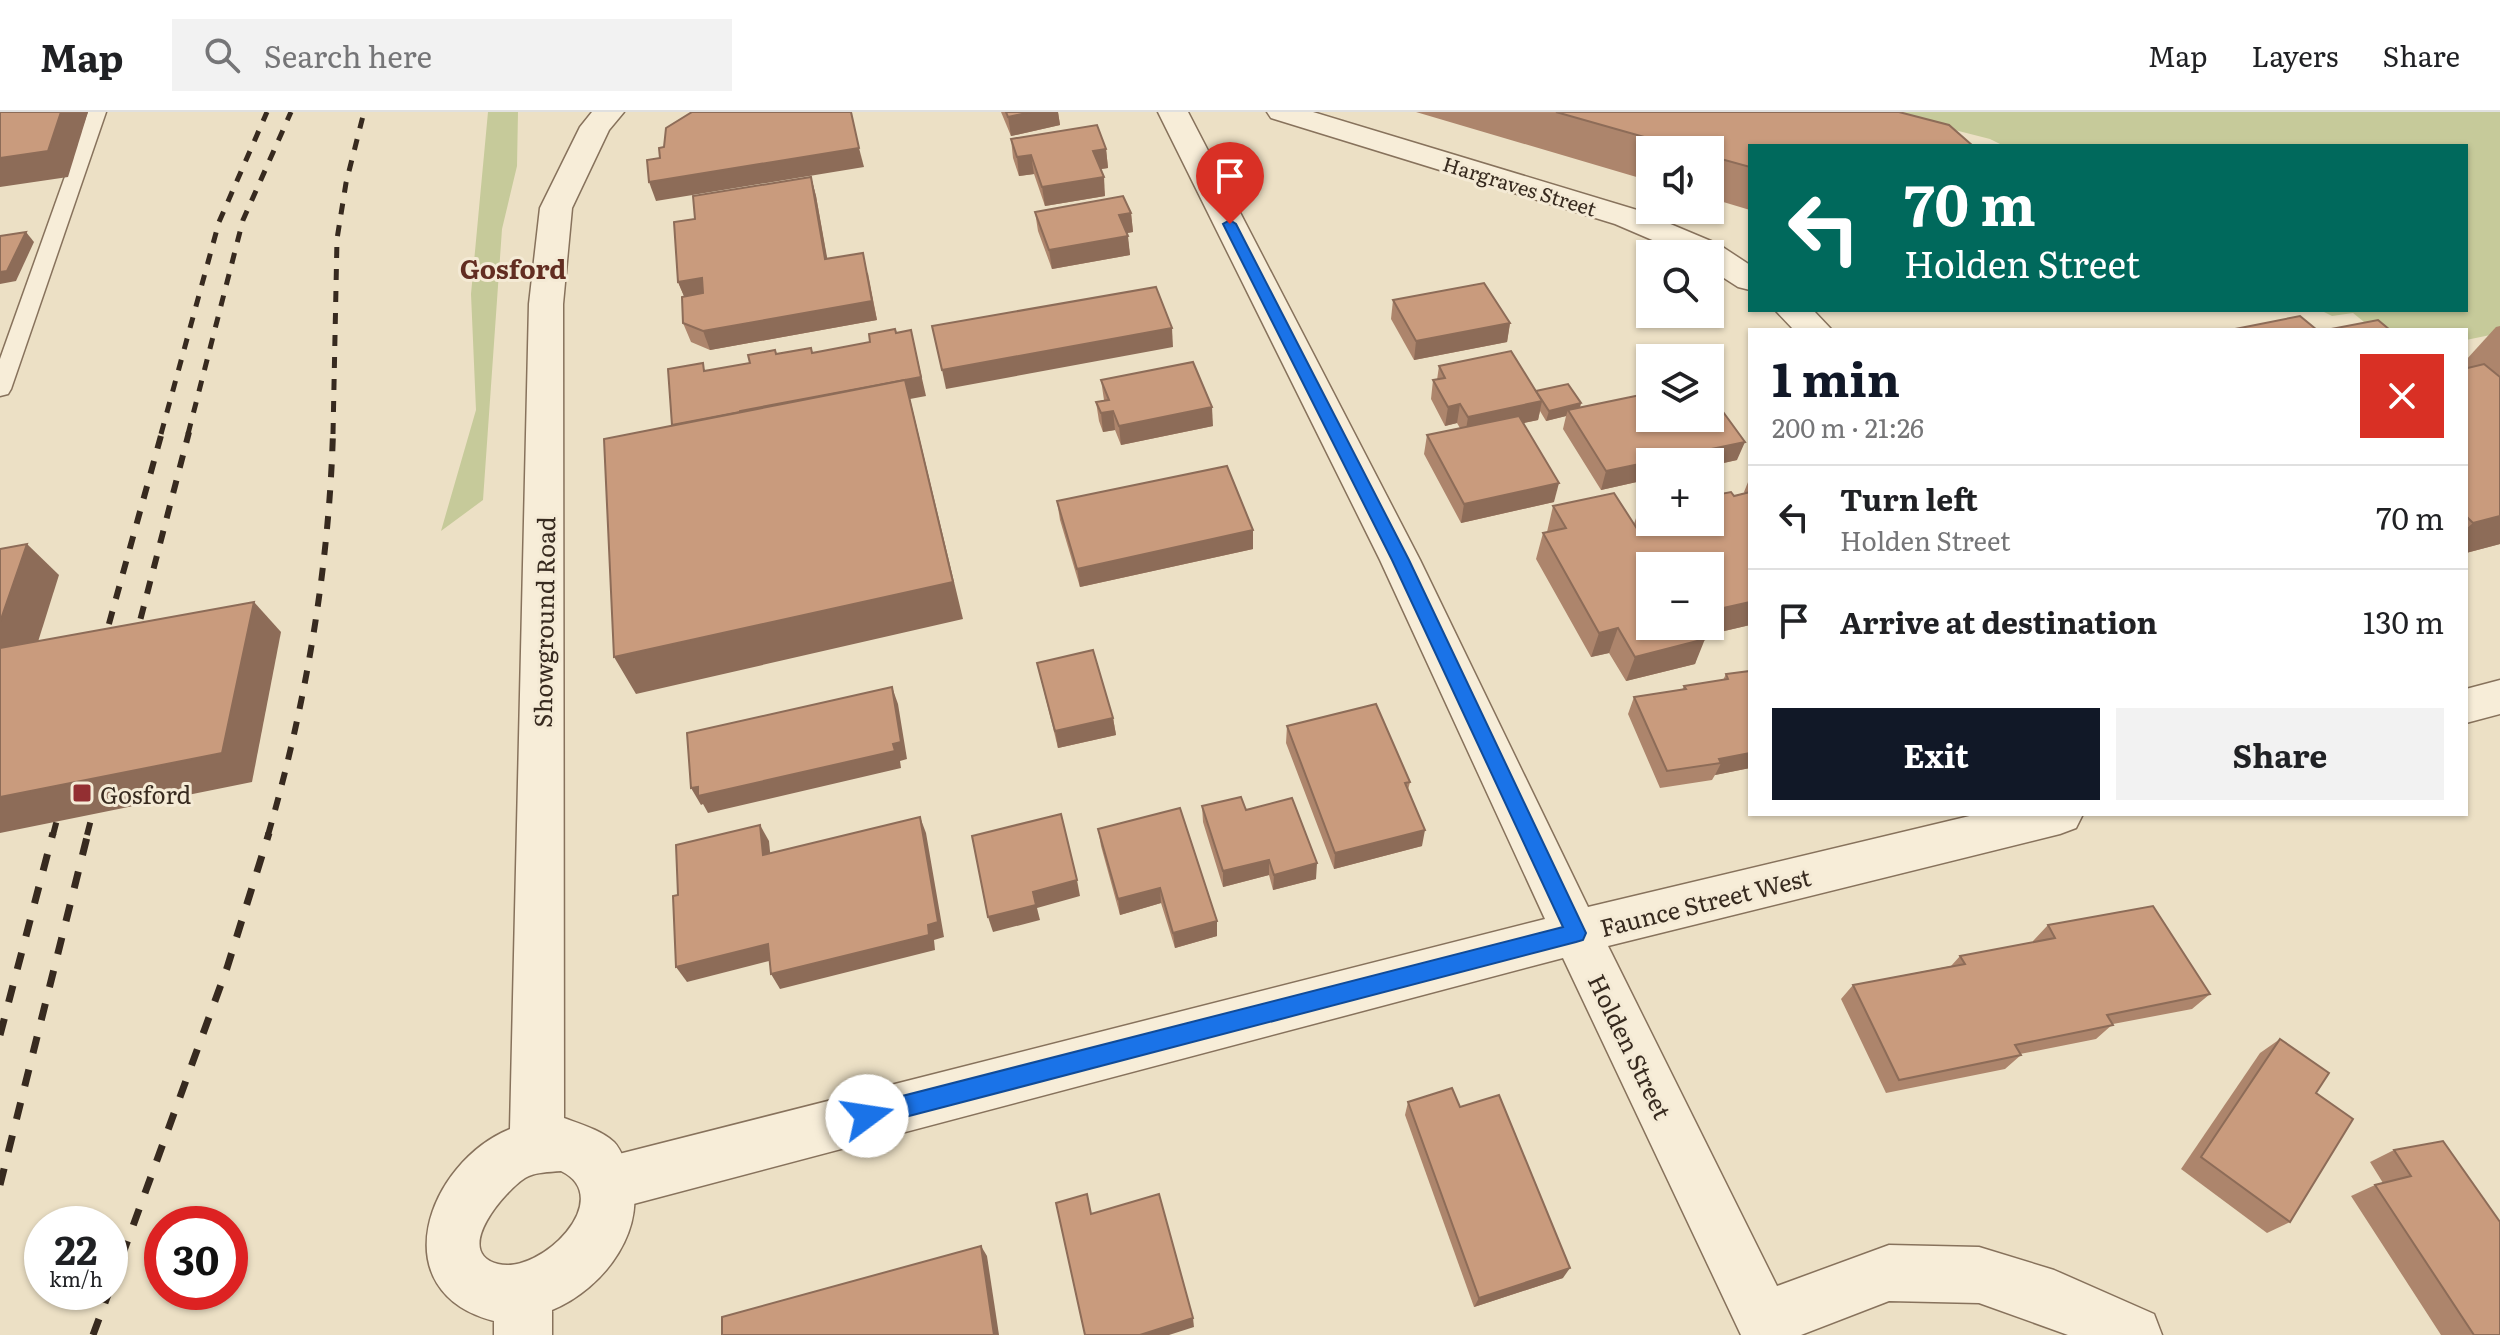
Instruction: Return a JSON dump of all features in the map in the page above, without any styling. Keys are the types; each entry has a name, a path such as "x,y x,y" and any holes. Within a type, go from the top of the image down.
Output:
{"street":[{"name":"Holden Street","path":"1173,112 1400,560 1576,933 1768,1328"},
{"name":"Hargraves Street","path":"1282,112 1626,217 1706,251 1748,279"},
{"name":"Showground Road","path":"537,1146 546,304 556,208 598,117"},
{"path":"1794,312 1813,328"},
{"path":"2468,705 2500,697"},
{"name":"Faunce Street West","path":"607,1184 1576,933 2052,816"},
{"path":"561,1144 582,1152 598,1165 607,1184 608,1205 602,1230 588,1252 570,1271 547,1286 523,1314 497,1295 474,1286 459,1269 453,1247 456,1221 468,1195 487,1173 510,1156 537,1146 561,1144"},
{"path":"1768,1328 1889,1273 1979,1275 2054,1299 2133,1335"}],"lane":[{"path":"0,389 97,112"}],"green space":[{"path":"488,112 518,112 517,166 502,229 483,500 441,531 476,410 471,294"},
{"path":"1884,112 2500,112 2500,333 2468,340 2468,328 2372,328 2353,313 2332,316 2324,312 2468,312 2468,144 2000,144"}],"building":[{"path":"0,112 61,112 48,151 0,158"},
{"path":"692,112 851,112 859,148 649,182 647,160 660,158 659,148 664,147 666,128"},
{"path":"1006,112 1031,112 1008,117"},
{"path":"1556,112 1899,112 1949,125 1971,144 1748,144 1748,166 1724,160 1724,136 1641,136"},
{"path":"1097,125 1106,149 1093,151 1104,177 1042,187 1031,155 1017,157 1011,139"},
{"path":"811,177 825,259 863,253 872,301 703,331 683,323 682,297 703,293 702,278 678,282 674,222 695,219 693,196"},
{"path":"1123,196 1131,213 1119,215 1128,236 1049,250 1035,212"},
{"path":"26,232 7,271 0,272 0,236"},
{"path":"1484,283 1510,323 1416,341 1393,300"},
{"path":"1156,287 1172,328 942,370 932,326"},
{"path":"2300,316 2315,328 2240,328"},
{"path":"2378,320 2388,328 2336,328"},
{"path":"895,329 896,333 911,330 921,377 672,425 668,369 703,363 704,371 750,363 748,355 775,350 776,354 811,348 812,353 870,342 869,334"},
{"path":"1511,351 1542,401 1468,417 1460,404 1448,407 1433,380 1445,378 1439,366"},
{"path":"1193,362 1212,407 1119,426 1113,411 1101,413 1096,402 1109,400 1101,380"},
{"path":"2484,364 2500,377 2500,516 2473,523 2468,518 2468,368"},
{"path":"905,380 953,582 614,657 604,439"},
{"path":"1568,384 1581,403 1549,411 1536,391"},
{"path":"1636,396 1636,432 1724,432 1724,413 1745,442 1716,448 1636,448 1636,465 1606,471 1568,410"},
{"path":"1519,416 1559,483 1464,504 1427,435"},
{"path":"1227,466 1253,530 1077,569 1057,501"},
{"path":"1731,492 1734,496 1748,492 1748,602 1724,608 1724,552 1636,552 1636,640 1701,640 1635,657 1618,628 1599,633 1543,533 1566,528 1553,506 1614,493 1636,527 1636,536 1724,536 1724,493"},
{"path":"27,544 0,622 0,549"},
{"path":"254,602 222,753 0,797 0,648"},
{"path":"1093,650 1113,718 1055,731 1037,663"},
{"path":"1748,671 1748,753 1719,759 1721,763 1667,771 1634,697 1728,679 1726,674"},
{"path":"892,687 901,742 893,744 895,751 698,796 698,787 691,788 687,733"},
{"path":"1376,704 1410,782 1405,783 1425,830 1335,853 1287,726"},
{"path":"1241,797 1246,810 1292,798 1317,863 1274,875 1269,860 1223,871 1202,806"},
{"path":"1180,808 1217,921 1173,933 1160,888 1118,899 1098,829"},
{"path":"1061,814 1077,880 1033,892 1036,905 988,917 972,836"},
{"path":"920,817 938,922 928,925 929,935 771,974 768,944 676,967 673,896 678,895 676,845 760,825 763,855"},
{"path":"2153,906 2210,994 2107,1015 2113,1025 2015,1045 2021,1055 1899,1080 1853,985 1965,964 1960,956 2055,938 2048,925"},
{"path":"2280,1039 2329,1073 2316,1093 2353,1119 2290,1222 2201,1157"},
{"path":"1452,1088 1460,1107 1499,1095 1570,1268 1479,1298 1408,1102"},
{"path":"2443,1141 2500,1222 2500,1335 2474,1335 2375,1185 2411,1176 2394,1150"},
{"path":"1087,1194 1091,1214 1159,1194 1193,1318 1140,1335 1085,1335 1056,1203"},
{"path":"981,1246 994,1335 722,1335 722,1317"}],"railway":[{"path":"161,434 219,222 267,112"},
{"path":"188,434 243,220 291,112"},
{"path":"333,434 337,239 346,183 364,112"},
{"path":"102,649 162,432"},
{"path":"134,644 189,432"},
{"path":"268,835 294,736 313,635 321,585 333,432"},
{"path":"87,835 98,792"},
{"path":"53,835 62,800"},
{"path":"0,1035 53,833"},
{"path":"0,1185 88,833"},
{"path":"128,1240 227,968 269,833"},
{"path":"93,1335 102,1310"}],"place":[{"name":"Gosford","path":"82,793"}],"district":[{"name":"Gosford","path":"513,267"}],"route":[{"path":"867,1116 1576,933 1400,560 1230,224"}]}
